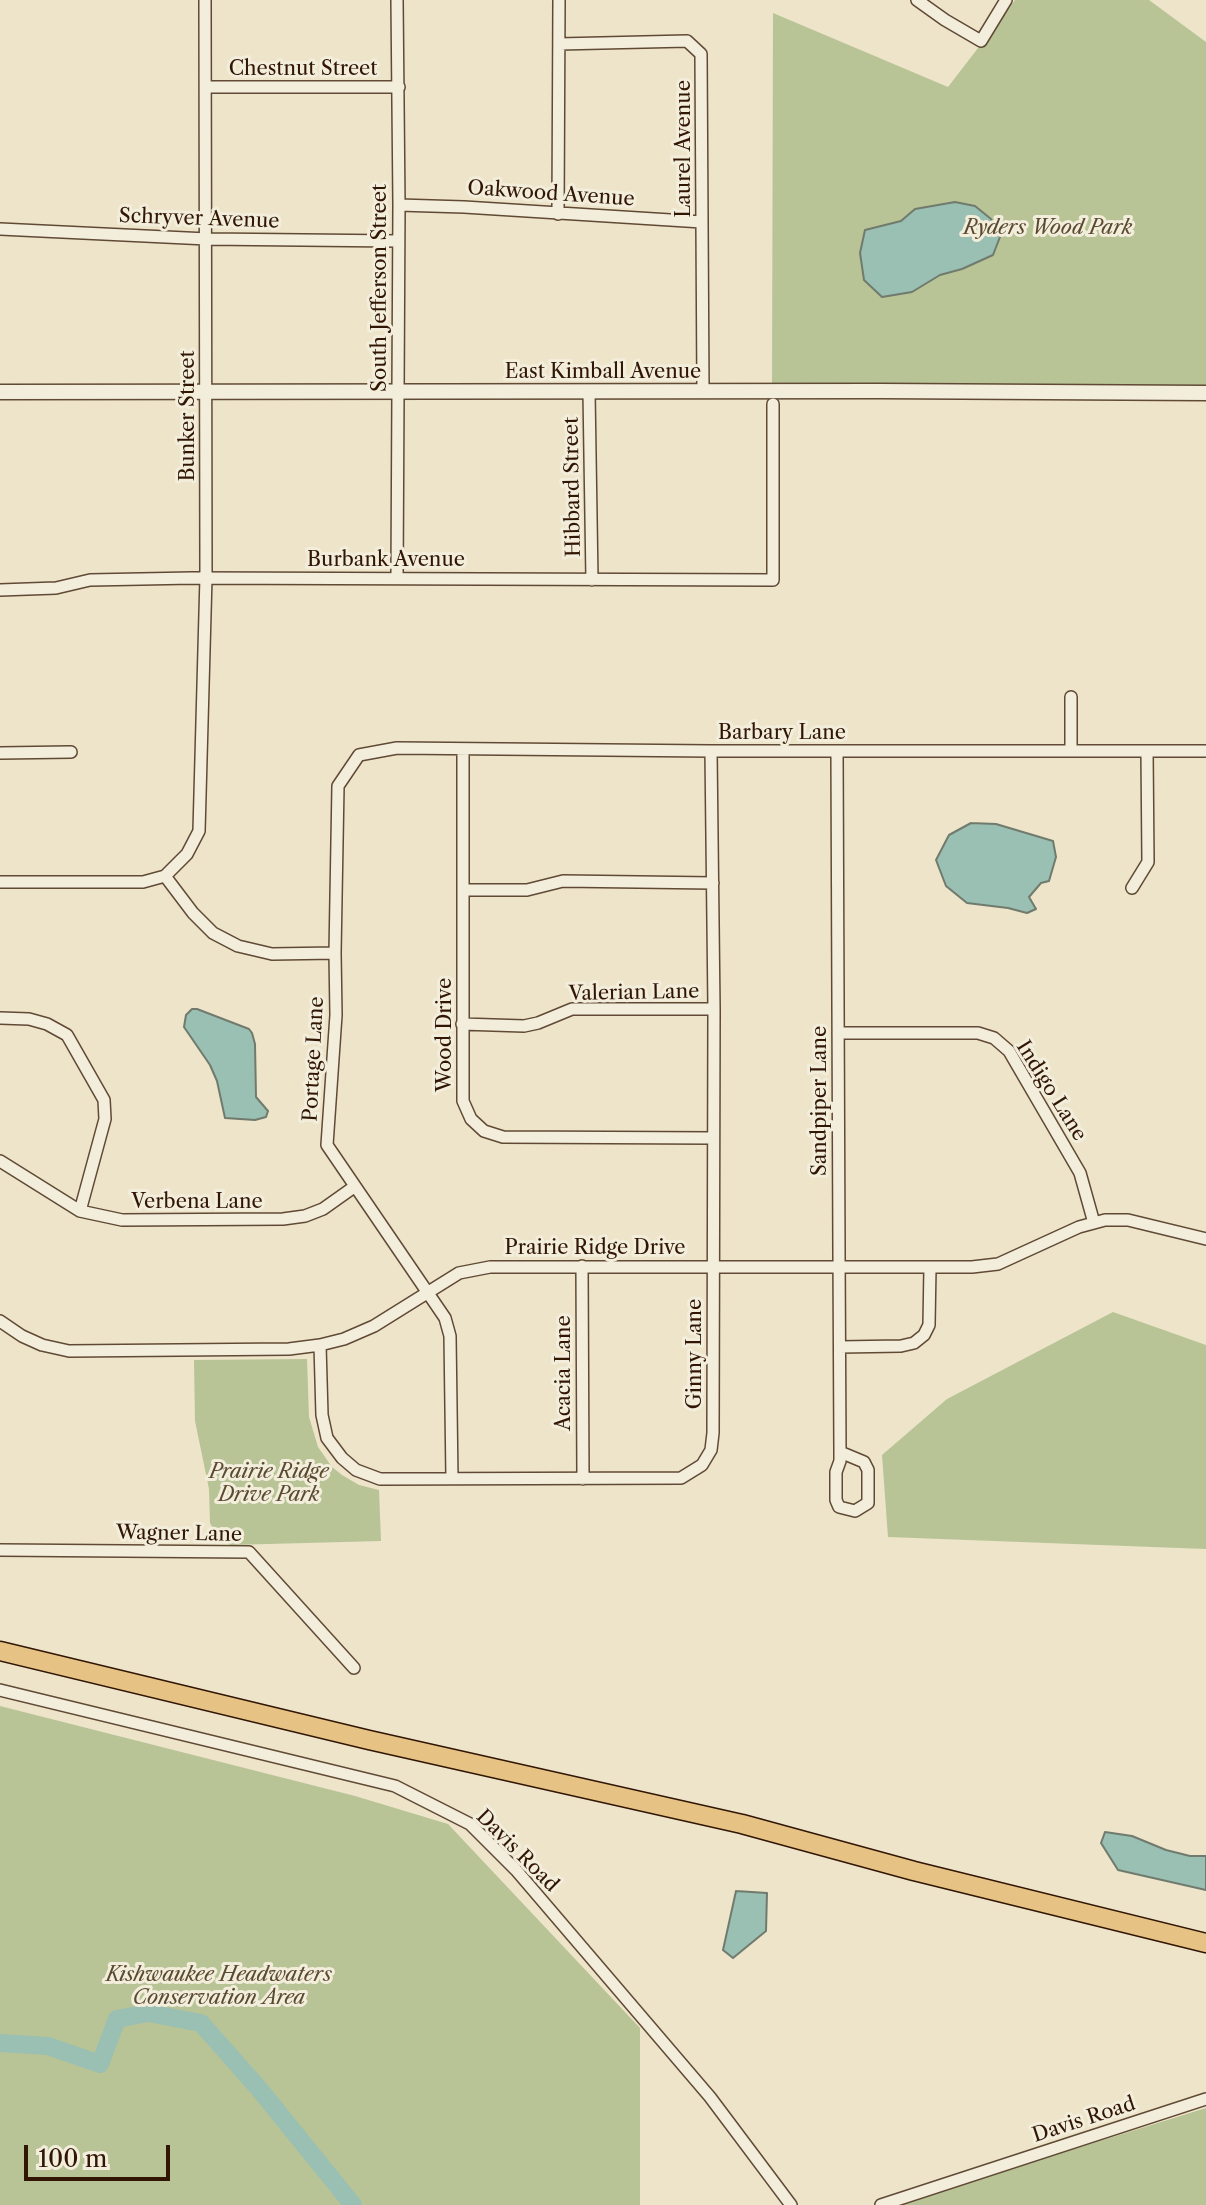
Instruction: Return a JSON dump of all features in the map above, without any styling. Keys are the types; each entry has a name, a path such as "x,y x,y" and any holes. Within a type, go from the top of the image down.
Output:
{"main road":[{"path":"0,1651 384,1743 742,1824 914,1871 1206,1943"}],"street":[{"name":"Bunker Street","path":"165,876 187,854 199,831 206,577 205,0"},
{"name":"South Jefferson Street","path":"397,0 397,577"},
{"path":"558,214 559,0"},
{"path":"917,0 981,41 1006,0"},
{"name":"Laurel Avenue","path":"559,44 687,41 701,54 703,391"},
{"name":"Chestnut Street","path":"207,87 399,87"},
{"name":"Oakwood Avenue","path":"399,205 702,222"},
{"name":"Schryver Avenue","path":"0,229 207,239 398,241"},
{"name":"East Kimball Avenue","path":"0,392 1206,393"},
{"name":"Hibbard Street","path":"589,392 592,580"},
{"name":"Burbank Avenue","path":"0,590 56,588 90,580 206,577 773,580 773,404"},
{"path":"1071,697 1071,751"},
{"name":"Barbary Lane","path":"359,755 397,748 1206,751"},
{"name":"Wood Drive","path":"463,749 463,1101 471,1119 484,1131 503,1137 713,1138"},
{"name":"Ginny Lane","path":"320,1345 322,1415 327,1438 356,1470 380,1479 681,1478 702,1465 711,1450 713,1433 711,751"},
{"name":"Sandpiper Lane","path":"837,751 840,1461 836,1472 836,1500 839,1507 855,1511 868,1503 868,1470 864,1462 840,1452"},
{"path":"1132,888 1148,862 1147,751"},
{"path":"0,753 71,752"},
{"name":"Portage Lane","path":"359,755 338,786 336,1015 327,1145 445,1318 450,1336 452,1479"},
{"path":"0,882 143,882 165,876 193,913 213,933 238,946 272,954 335,953"},
{"path":"463,890 527,890 563,881 713,883"},
{"name":"Valerian Lane","path":"462,1024 524,1026 572,1009 714,1009"},
{"path":"0,1018 29,1019 67,1035 104,1100 105,1119 80,1211"},
{"name":"Indigo Lane","path":"838,1033 978,1033 994,1038 1009,1051 1080,1173 1094,1223"},
{"name":"Verbena Lane","path":"0,1161 80,1211 122,1220 283,1219 305,1216 323,1209 354,1187"},
{"name":"Prairie Ridge Drive","path":"0,1321 42,1345 69,1351 289,1349 344,1339 374,1326 459,1273 490,1267 972,1267 998,1264 1079,1227 1105,1220 1128,1220 1206,1239"},
{"name":"Acacia Lane","path":"582,1266 583,1479"},
{"path":"840,1347 901,1346 914,1343 924,1335 929,1325 930,1267"},
{"name":"Wagner Lane","path":"0,1550 249,1552 354,1668"},
{"name":"Davis Road","path":"0,1690 395,1786 470,1824 516,1870 710,2097 791,2205"},
{"name":"Davis Road","path":"881,2205 1206,2099"}],"green space":[{"name":"Ryders Wood Park","path":"1015,0 1149,0 1206,42 1206,387 772,384 773,13 948,87"},
{"path":"1113,1312 1206,1345 1206,1549 888,1537 882,1455 947,1399"},
{"name":"Prairie Ridge Drive Park","path":"307,1359 309,1417 318,1447 342,1475 359,1485 379,1490 381,1541 230,1545 217,1535 210,1523 209,1489 195,1421 194,1360"},
{"name":"Kishwaukee Headwaters Conservation Area","path":"0,1706 355,1796 448,1824 640,2028 640,2205 0,2205"},
{"path":"1206,2108 1206,2205 894,2205"}],"water":[{"path":"955,202 975,206 991,219 1000,237 993,255 940,275 912,292 882,297 864,280 860,253 865,230 901,221 915,209"},
{"path":"971,823 996,824 1053,841 1056,857 1049,881 1041,883 1029,897 1036,909 1027,913 967,903 946,886 936,860 949,835"},
{"path":"192,1009 249,1029 252,1033 256,1097 268,1111 266,1117 255,1120 225,1118 210,1065 184,1027 186,1015"},
{"path":"1105,1832 1132,1836 1190,1856 1206,1856 1206,1890 1118,1870 1101,1843"},
{"path":"736,1891 767,1893 766,1931 733,1958 723,1950"}],"waterway":[{"path":"0,2043 48,2046 100,2064 117,2019 148,2013 201,2023 353,2205"}]}
